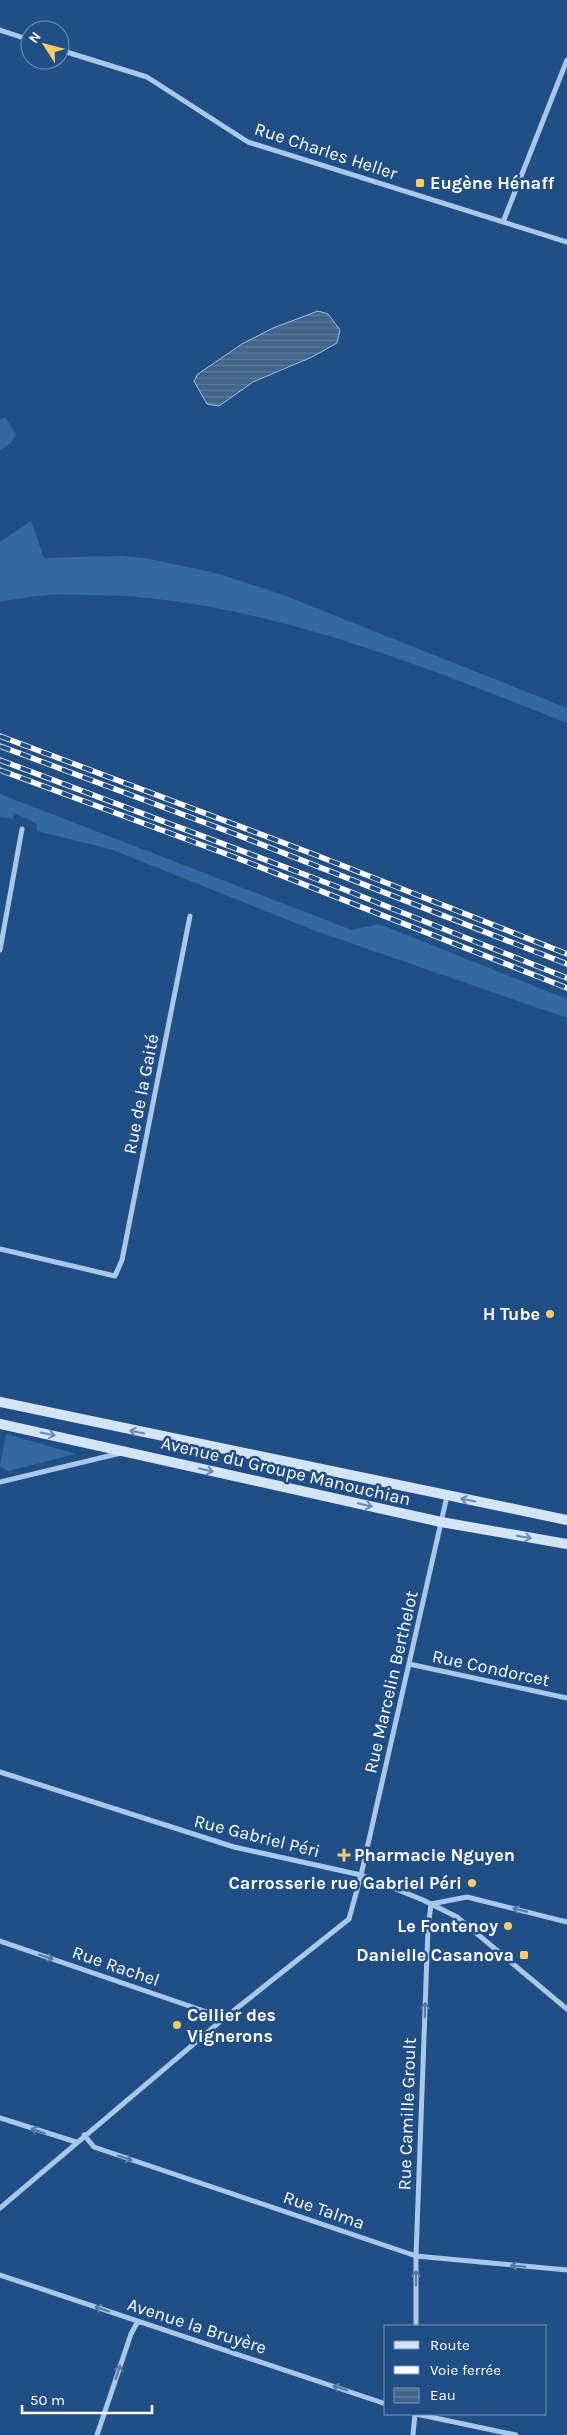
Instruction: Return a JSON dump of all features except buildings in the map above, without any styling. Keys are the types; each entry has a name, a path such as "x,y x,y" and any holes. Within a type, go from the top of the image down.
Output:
{"street":[{"path":"0,30 20,37"},
{"name":"Rue Charles Heller","path":"70,53 147,77 248,142 567,242"},
{"path":"503,222 567,60"},
{"path":"0,950 22,829"},
{"name":"Rue de la Gaité","path":"0,1249 115,1276 122,1260 190,916"},
{"name":"Avenue du Groupe Manouchian","path":"0,1402 567,1520"},
{"name":"Avenue du Groupe Manouchian","path":"0,1424 441,1522 567,1544"},
{"path":"0,1482 125,1452"},
{"name":"Rue Marcelin Berthelot","path":"0,2208 222,2020 349,1919 361,1875 447,1496"},
{"name":"Rue Condorcet","path":"409,1664 567,1698"},
{"name":"Rue Gabriel Péri","path":"0,1772 234,1847 361,1875 431,1904 457,1917 567,2009"},
{"path":"431,1904 466,1897 567,1922"},
{"name":"Rue Camille Groult","path":"416,2325 416,2256 428,1928 431,1904"},
{"name":"Rue Rachel","path":"0,1941 207,2012 222,2020"},
{"path":"0,2118 76,2142"},
{"name":"Rue Talma","path":"84,2135 94,2147 416,2256 567,2270"},
{"name":"Avenue la Bruyère","path":"0,2275 384,2403"},
{"path":"98,2435 131,2334 138,2321"},
{"path":"413,2435 415,2415"},
{"path":"420,2415 516,2435"}],"shaded area":[{"path":"5,417 16,434 12,442 0,450 0,420"},
{"path":"31,521 44,558 119,556 145,558 216,573 281,594 567,708 567,723 454,679 335,638 275,621 215,608 154,599 94,595 49,595 0,602 0,542"},
{"path":"0,794 352,930 379,924 567,999 567,1018 313,930 110,849 37,831 37,824 14,813 13,819 0,817"},
{"path":"6,1434 76,1454 8,1471 0,1466"}],"water":[{"path":"318,311 328,314 340,330 337,343 312,357 253,382 219,406 207,404 194,381 198,374 242,344 273,328"}],"railway":[{"path":"0,736 313,854 567,954"},
{"path":"0,746 235,834 567,964"},
{"path":"0,760 343,889 567,978"},
{"path":"0,770 237,858 567,988"}],"place":[{"name":"Eugène Hénaff","path":"420,183"},
{"name":"H Tube","path":"550,1314"},
{"name":"Pharmacie Nguyen","path":"344,1855"},
{"name":"Carrosserie rue Gabriel Péri","path":"472,1883"},
{"name":"Le Fontenoy","path":"508,1926"},
{"name":"Danielle Casanova","path":"524,1955"},
{"name":"Cellier des Vignerons","path":"177,2025"}]}
